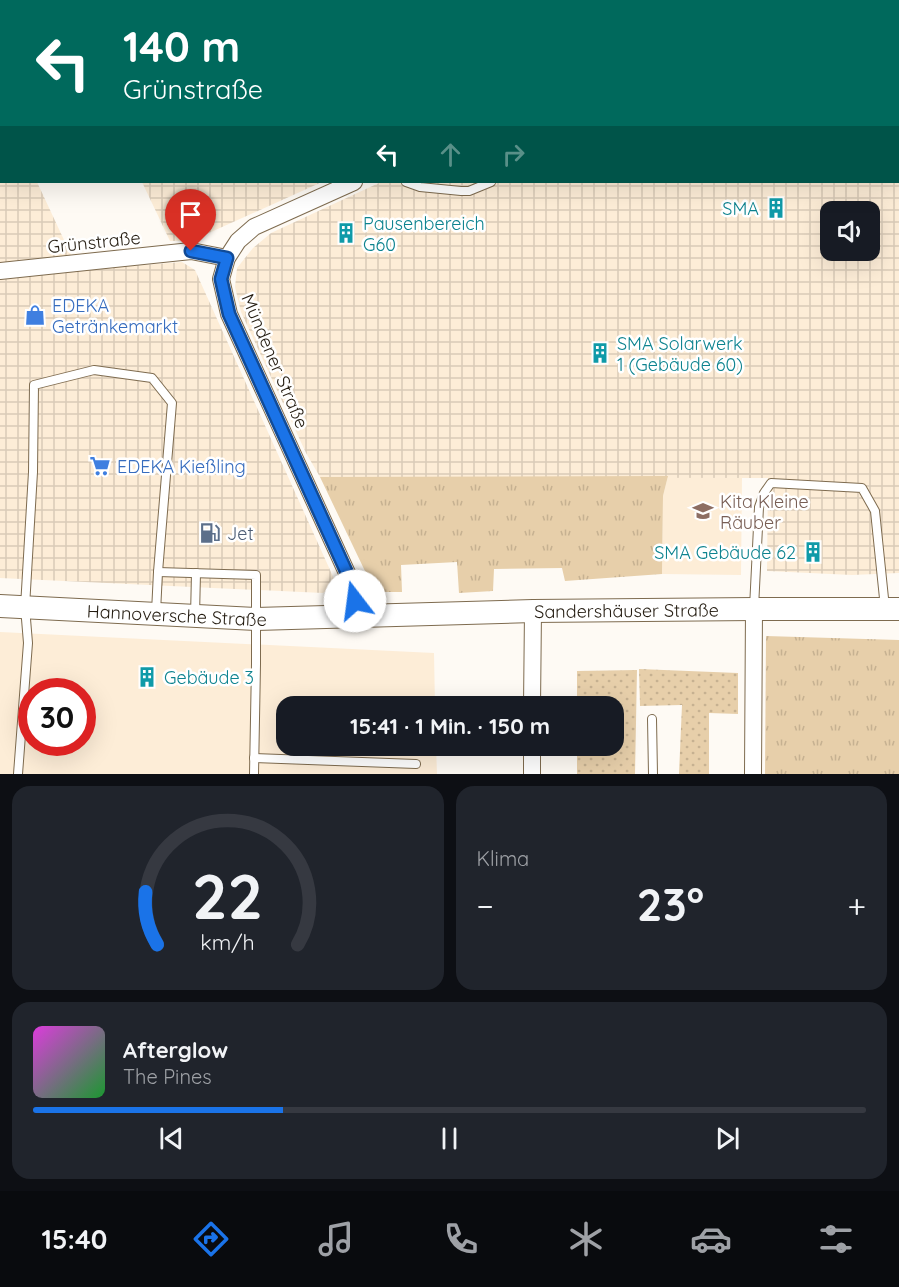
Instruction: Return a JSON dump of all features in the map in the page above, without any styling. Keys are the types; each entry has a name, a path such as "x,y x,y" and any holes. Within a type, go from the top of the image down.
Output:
{"main road":[{"name":"Hannoversche Straße","path":"0,606 256,619 354,617"},
{"name":"Sandershäuser Straße","path":"354,617 533,611 892,609"}],"street":[{"name":"Mündener Straße","path":"352,183 254,227 237,241 227,258 221,279 229,314 352,584 355,601 354,617"},
{"name":"Grünstraße","path":"0,271 191,251 227,258"},
{"path":"753,774 754,609"},
{"path":"532,696 533,611"},
{"path":"532,756 532,774"}],"lane":[{"path":"409,183 420,187 461,191 469,191 489,183"},
{"path":"18,774 28,643 25,608 33,472 34,385 94,370 152,378 172,403 156,614"},
{"path":"754,609 759,507 771,483 862,488 875,511 892,609"},
{"path":"158,572 256,575 254,774"},
{"path":"195,617 196,573"},
{"path":"652,719 653,774"},
{"path":"254,758 416,764"}],"shaded area":[{"path":"0,183 37,183 71,255 68,271 182,262 195,270 335,581 332,587 323,593 0,578"},
{"path":"142,183 320,183 191,241 170,241"},
{"name":"SMA Solarwerk 1 (Gebäude 60)","path":"379,183 899,183 899,573 852,575 767,571 768,478 320,477 306,453 241,312 235,287 237,268 253,248 271,233"},
{"name":"Kita Kleine Räuber","path":"668,476 742,478 741,575 662,574 663,496"},
{"path":"0,632 434,653 435,696 276,696 276,756 436,756 437,774 0,774"}],"green space":[{"path":"668,476 663,496 662,574 565,581 562,568 494,569 493,591 459,593 457,562 401,565 402,592 375,592 320,477"},
{"path":"766,636 899,640 899,774 765,774"},
{"path":"639,669 738,673 738,714 709,713 709,774 679,774 682,705 640,706"},
{"path":"637,670 635,774 577,774 577,756 624,756 624,696 577,696 577,671"}],"place":[{"name":"SMA","path":"776,208"},
{"name":"Pausenbereich G60","path":"346,233"},
{"name":"EDEKA Getränkemarkt","path":"35,315"},
{"name":"SMA Solarwerk 1 (Gebäude 60)","path":"600,353"},
{"name":"EDEKA Kießling","path":"100,466"},
{"name":"Kita Kleine Räuber","path":"703,511"},
{"name":"Jet","path":"210,533"},
{"name":"SMA Gebäude 62","path":"813,552"},
{"name":"Gebäude 3","path":"147,677"}],"route":[{"path":"191,251 227,258 221,279 229,314 352,584 355,601"}]}
